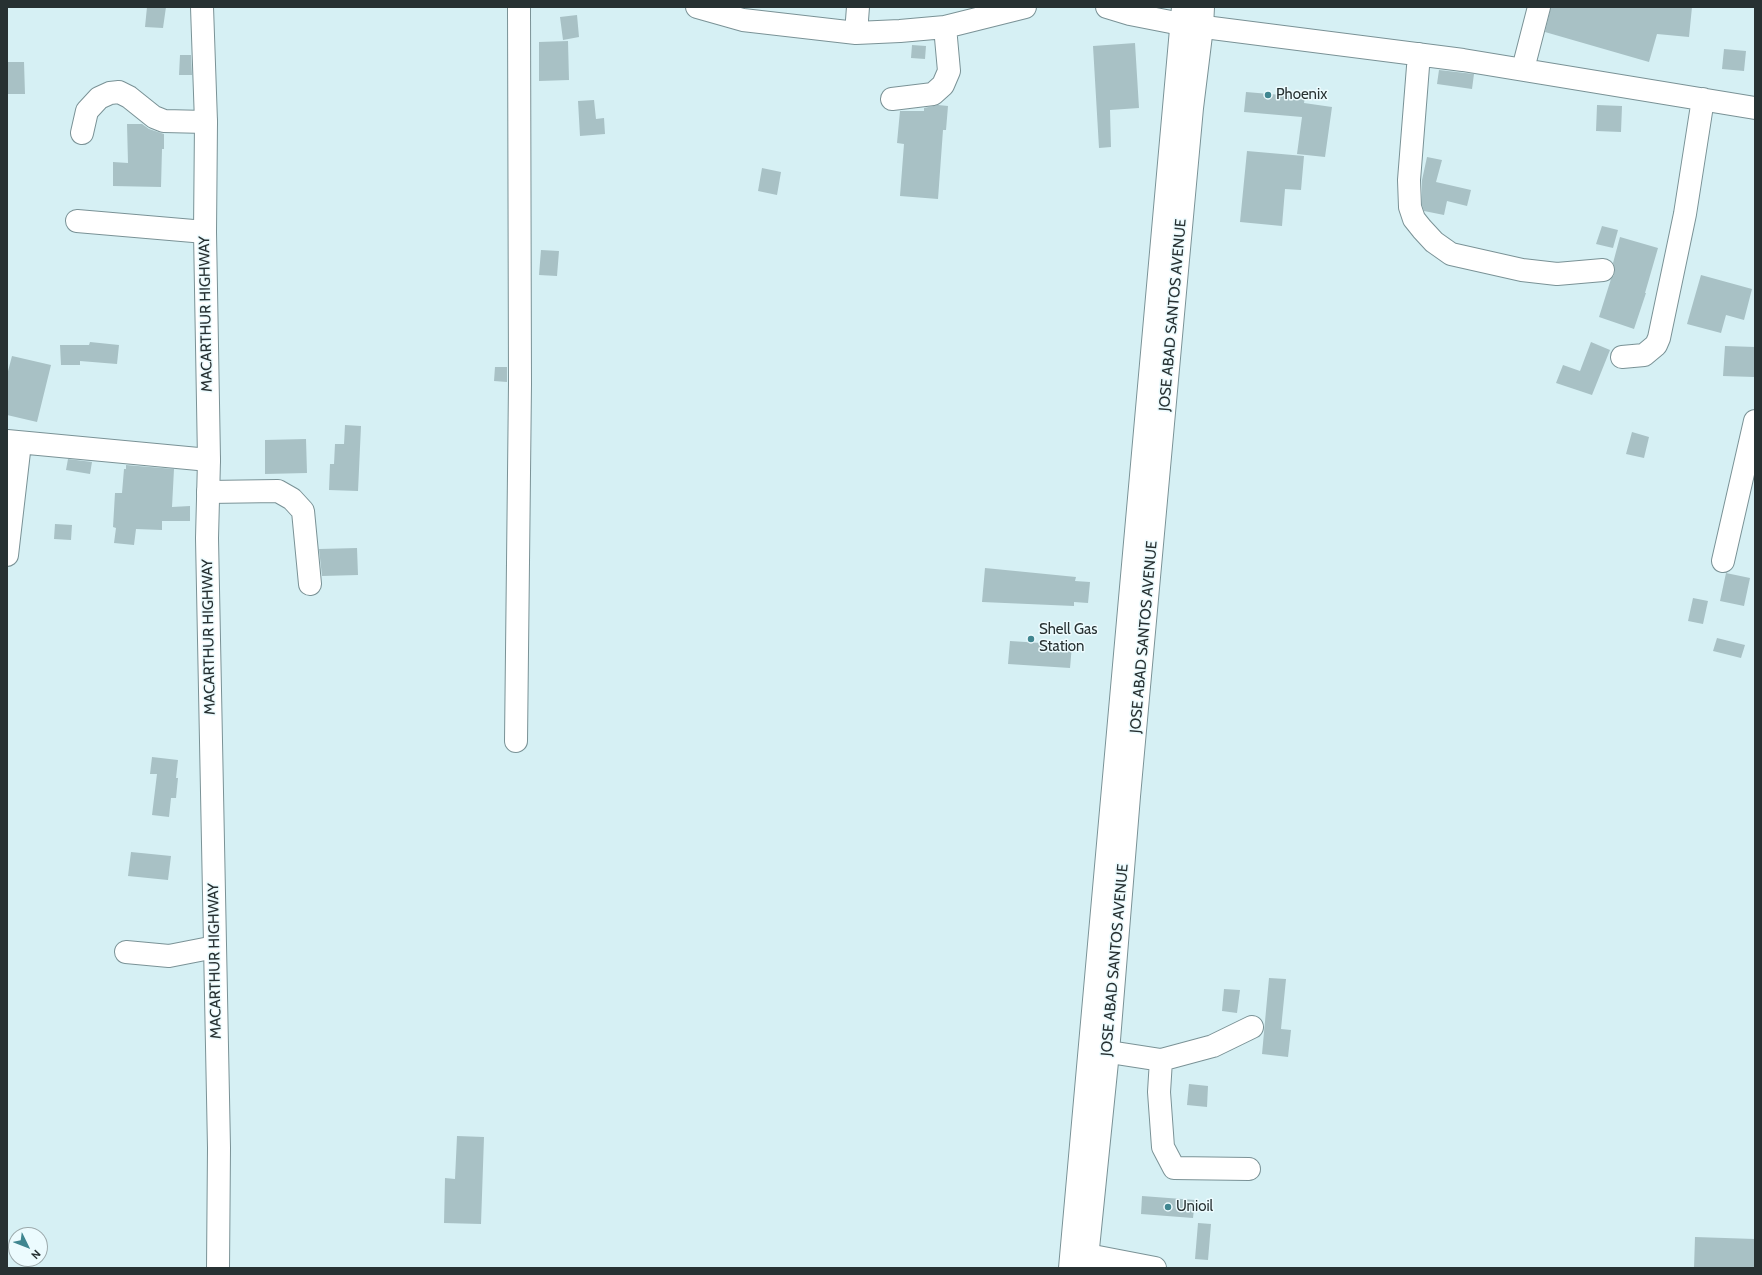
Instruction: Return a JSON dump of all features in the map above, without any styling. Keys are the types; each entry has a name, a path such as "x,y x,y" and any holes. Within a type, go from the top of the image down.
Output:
{"main road":[{"name":"MACARTHUR HIGHWAY","path":"202,7 206,122 205,232 209,460 208,545 219,1148 218,1268"},
{"path":"516,741 520,384 520,7"},
{"path":"696,7 743,20 856,33 945,27 1025,7"},
{"path":"856,33 858,7"},
{"path":"1107,7 1130,14 1203,17 1419,54 1523,69 1755,108"},
{"path":"1523,69 1539,7"},
{"name":"JOSE ABAD SANTOS AVENUE","path":"1099,1050 1105,867 1129,629 1182,16"},
{"name":"JOSE ABAD SANTOS AVENUE","path":"1079,1261 1099,1050 1129,796 1176,276 1192,108 1203,17"},
{"path":"892,99 933,94 943,85 949,70 945,27"},
{"path":"1419,54 1409,180 1410,207 1414,219 1422,229 1434,242 1451,254 1522,270 1558,274 1603,270"},
{"path":"82,133 87,111 99,98 110,93 119,92 129,97 154,117 164,121 206,122"},
{"path":"1622,357 1644,355 1656,345 1659,338 1685,214 1703,99"},
{"path":"77,221 205,232"},
{"path":"1723,561 1747,498 1755,421"},
{"path":"7,555 14,442 209,460"},
{"path":"208,492 278,491 292,499 303,511 310,584"},
{"path":"126,952 169,956 215,946"},
{"path":"1099,1050 1161,1060 1213,1046 1252,1027"},
{"path":"1161,1060 1159,1092 1163,1147 1174,1168 1249,1170"},
{"path":"1079,1261 1144,1267"}],"building":[{"path":"147,7 166,7 163,28 145,27"},
{"path":"1551,7 1692,7 1689,37 1657,34 1649,62 1545,32"},
{"path":"577,15 579,37 563,40 560,17"},
{"path":"568,41 569,80 539,81 539,42"},
{"path":"1135,43 1139,108 1110,110 1111,147 1099,148 1093,46"},
{"path":"912,45 926,46 925,59 911,58"},
{"path":"1724,49 1746,51 1744,71 1722,69"},
{"path":"180,55 191,55 192,75 179,75"},
{"path":"8,62 24,62 25,94 8,94"},
{"path":"1439,70 1474,74 1472,89 1437,84"},
{"path":"1246,92 1305,97 1304,103 1332,107 1325,157 1297,154 1302,117 1244,112"},
{"path":"594,100 596,119 604,118 605,134 580,136 578,101"},
{"path":"938,105 948,106 946,130 943,130 938,199 900,196 904,144 897,143 900,111 924,111 924,108"},
{"path":"1597,105 1622,106 1621,132 1596,131"},
{"path":"127,124 142,124 149,129 164,134 161,187 113,186 113,162 128,163"},
{"path":"1247,151 1304,156 1301,190 1285,189 1282,226 1240,222"},
{"path":"1427,157 1442,160 1436,182 1471,190 1467,206 1447,201 1444,215 1424,211 1422,205 1422,180"},
{"path":"762,168 781,172 777,195 758,191"},
{"path":"1602,226 1618,230 1613,248 1596,244"},
{"path":"1620,237 1658,248 1646,293 1634,329 1599,317 1611,279 1614,275 1615,269 1613,263"},
{"path":"541,250 559,251 557,276 539,275"},
{"path":"1701,275 1752,289 1744,320 1726,315 1721,333 1687,324"},
{"path":"90,342 119,345 117,364 80,361 80,365 61,365 60,345 89,345"},
{"path":"1591,342 1610,350 1592,395 1556,383 1563,365 1580,371"},
{"path":"1725,346 1755,347 1754,377 1723,376"},
{"path":"12,356 51,365 37,422 7,415 7,375"},
{"path":"495,367 507,367 507,382 494,381"},
{"path":"345,425 361,426 358,491 329,490 330,464 334,464 335,444 344,444"},
{"path":"1632,432 1649,437 1644,458 1626,454"},
{"path":"306,439 307,473 265,474 265,440"},
{"path":"68,459 92,462 90,474 66,470"},
{"path":"126,465 174,469 172,507 190,506 190,521 162,521 162,530 136,529 134,545 114,543 116,528 113,527 115,493 122,493 124,469 126,469"},
{"path":"55,524 72,525 71,540 54,539"},
{"path":"357,548 358,575 322,576 319,549"},
{"path":"985,568 1076,577 1075,581 1090,582 1088,603 1074,602 1074,606 982,602"},
{"path":"1726,573 1750,578 1744,606 1720,601"},
{"path":"1693,598 1708,601 1703,624 1688,621"},
{"path":"1717,638 1745,645 1741,658 1713,651"},
{"path":"1010,641 1072,645 1070,668 1008,664"},
{"path":"152,757 178,760 176,798 171,798 169,817 152,815 157,774 150,774"},
{"path":"131,852 171,856 168,880 128,876"},
{"path":"1269,978 1286,979 1281,1029 1291,1030 1288,1057 1262,1054"},
{"path":"1224,989 1240,990 1237,1013 1222,1011"},
{"path":"1189,1084 1208,1086 1207,1107 1187,1105"},
{"path":"457,1136 484,1137 481,1224 444,1223 445,1178 455,1179"},
{"name":"Unioil","path":"1142,1196 1195,1200 1193,1218 1141,1214"},
{"path":"1198,1223 1211,1224 1208,1260 1195,1259"},
{"path":"1695,1237 1755,1239 1754,1268 1694,1268"}],"place":[{"name":"Phoenix","path":"1268,95"},
{"name":"Shell Gas Station","path":"1031,639"},
{"name":"Unioil","path":"1168,1207"}]}
